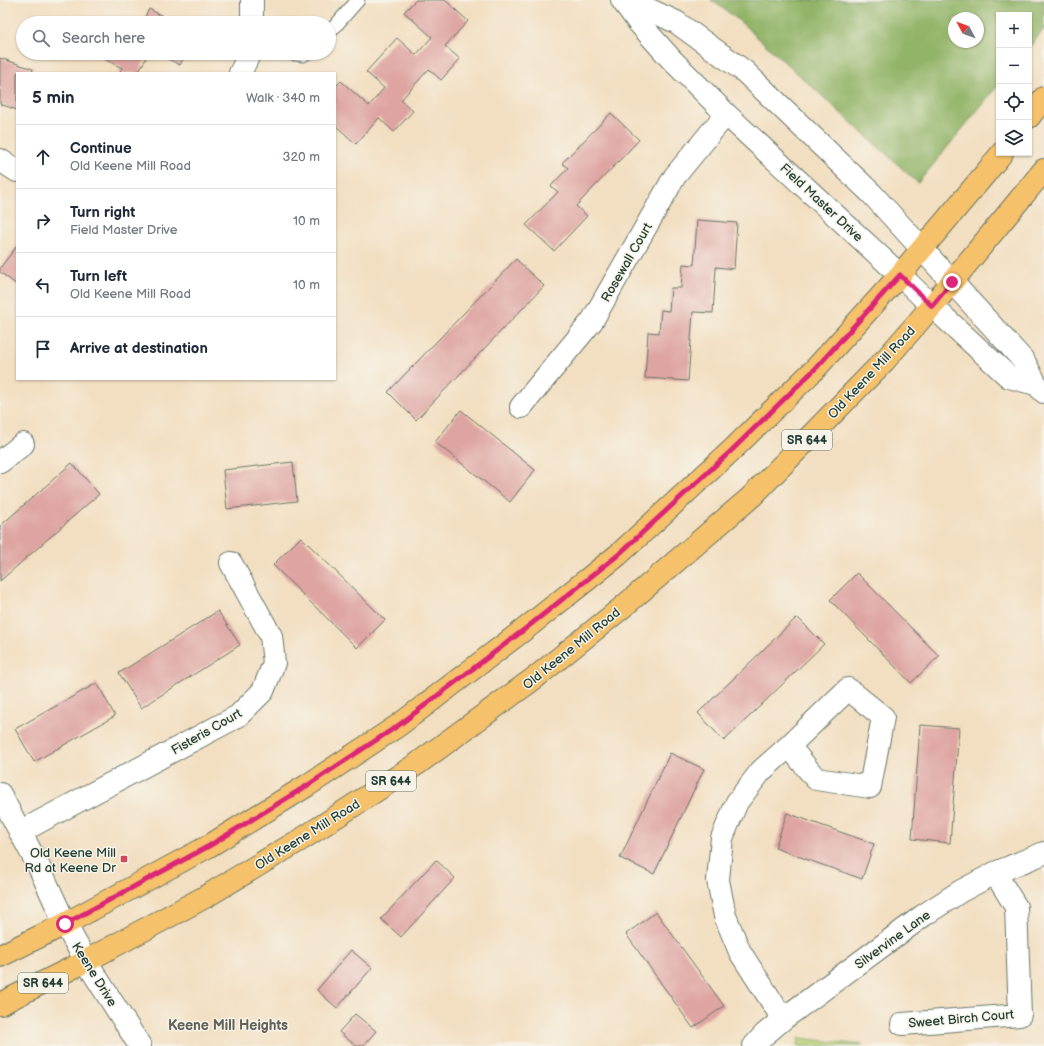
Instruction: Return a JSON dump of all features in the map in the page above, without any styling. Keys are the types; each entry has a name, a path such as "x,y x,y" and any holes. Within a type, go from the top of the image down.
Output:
{"main road":[{"path":"1032,113 1044,98"},
{"path":"0,956 65,924 209,846 308,785 399,725 525,629 618,555 732,450 816,368 900,275 1000,156"},
{"name":"Old Keene Mill Road","path":"0,1004 86,961 205,897 305,837 417,764 536,677 624,606 751,497 880,365 932,306 1044,170"}],"street":[{"path":"252,0 252,16"},
{"name":"Field Master Drive","path":"622,0 671,59 726,114 932,306 1010,377 1041,384"},
{"name":"Field Master Drive","path":"628,0 676,22 744,71 872,194 1024,361 1041,384"},
{"path":"240,72 246,60"},
{"name":"Rosewall Court","path":"521,407 592,321 675,176 726,114"},
{"path":"0,160 16,170"},
{"path":"0,462 23,444"},
{"name":"Fisteris Court","path":"20,832 238,716 263,691 274,662 271,636 231,562"},
{"path":"782,1019 740,952 725,916 718,880 722,838 737,802 761,771 848,689 883,717 870,787 816,779 789,746"},
{"name":"Keene Drive","path":"0,794 40,869 65,924 86,961 140,1046"},
{"name":"Silvervine Lane","path":"754,1046 782,1019 924,915 961,891 995,873 1044,853"},
{"name":"Sweet Birch Court","path":"902,1024 1020,1015 1016,907 995,873"}],"lane":[{"path":"336,25 358,0"}],"green space":[{"path":"711,0 1044,0 1044,29 1032,44 1032,12 996,12 996,88 918,183 736,18"},
{"path":"799,1038 862,1045 862,1046 798,1046"}],"building":[{"path":"416,0 445,0 468,21 445,46 460,59 441,80 429,69 401,100 413,111 394,132 379,118 356,144 336,126 336,86 341,81 369,106 384,88 366,72 397,38 416,55 432,37 404,12"},
{"path":"149,9 162,16 146,16"},
{"path":"0,58 33,69 32,72 16,72 16,110 0,104"},
{"path":"106,60 145,60 139,71 142,72 120,72 122,68"},
{"path":"170,60 182,60 180,65"},
{"path":"611,113 639,140 576,206 587,216 554,251 526,225 558,192 551,186 568,168 562,163"},
{"path":"697,220 737,223 734,269 716,267 713,313 693,312 688,381 645,378 648,332 659,333 661,310 669,311 671,288 681,288 683,264 694,265"},
{"path":"16,247 16,284 0,272 0,268"},
{"path":"516,259 544,286 416,420 388,392"},
{"path":"461,410 535,470 510,502 435,442"},
{"path":"293,462 297,501 227,509 223,470"},
{"path":"72,463 99,494 0,581 0,526"},
{"path":"301,537 385,620 357,648 273,565"},
{"path":"857,573 939,656 911,683 830,600"},
{"path":"218,611 240,645 141,708 119,673"},
{"path":"797,617 824,644 724,741 698,713"},
{"path":"97,683 115,716 34,762 15,729"},
{"path":"920,725 959,728 950,843 912,839"},
{"path":"670,753 704,769 654,874 620,858"},
{"path":"787,813 874,844 862,879 775,848"},
{"path":"436,860 455,878 401,937 381,919"},
{"path":"656,912 724,1006 693,1028 626,934"},
{"path":"351,950 372,968 337,1008 317,990"},
{"path":"355,1014 376,1031 363,1046 356,1046 339,1032"}],"place":[{"name":"Old Keene Mill Rd at Keene Dr","path":"124,859"}],"district":[{"name":"Keene Mill Heights","path":"228,1025"}],"route":[{"path":"65,924 209,846 308,785 399,725 525,629 618,555 732,450 816,368 900,275 932,306 952,282"}]}
